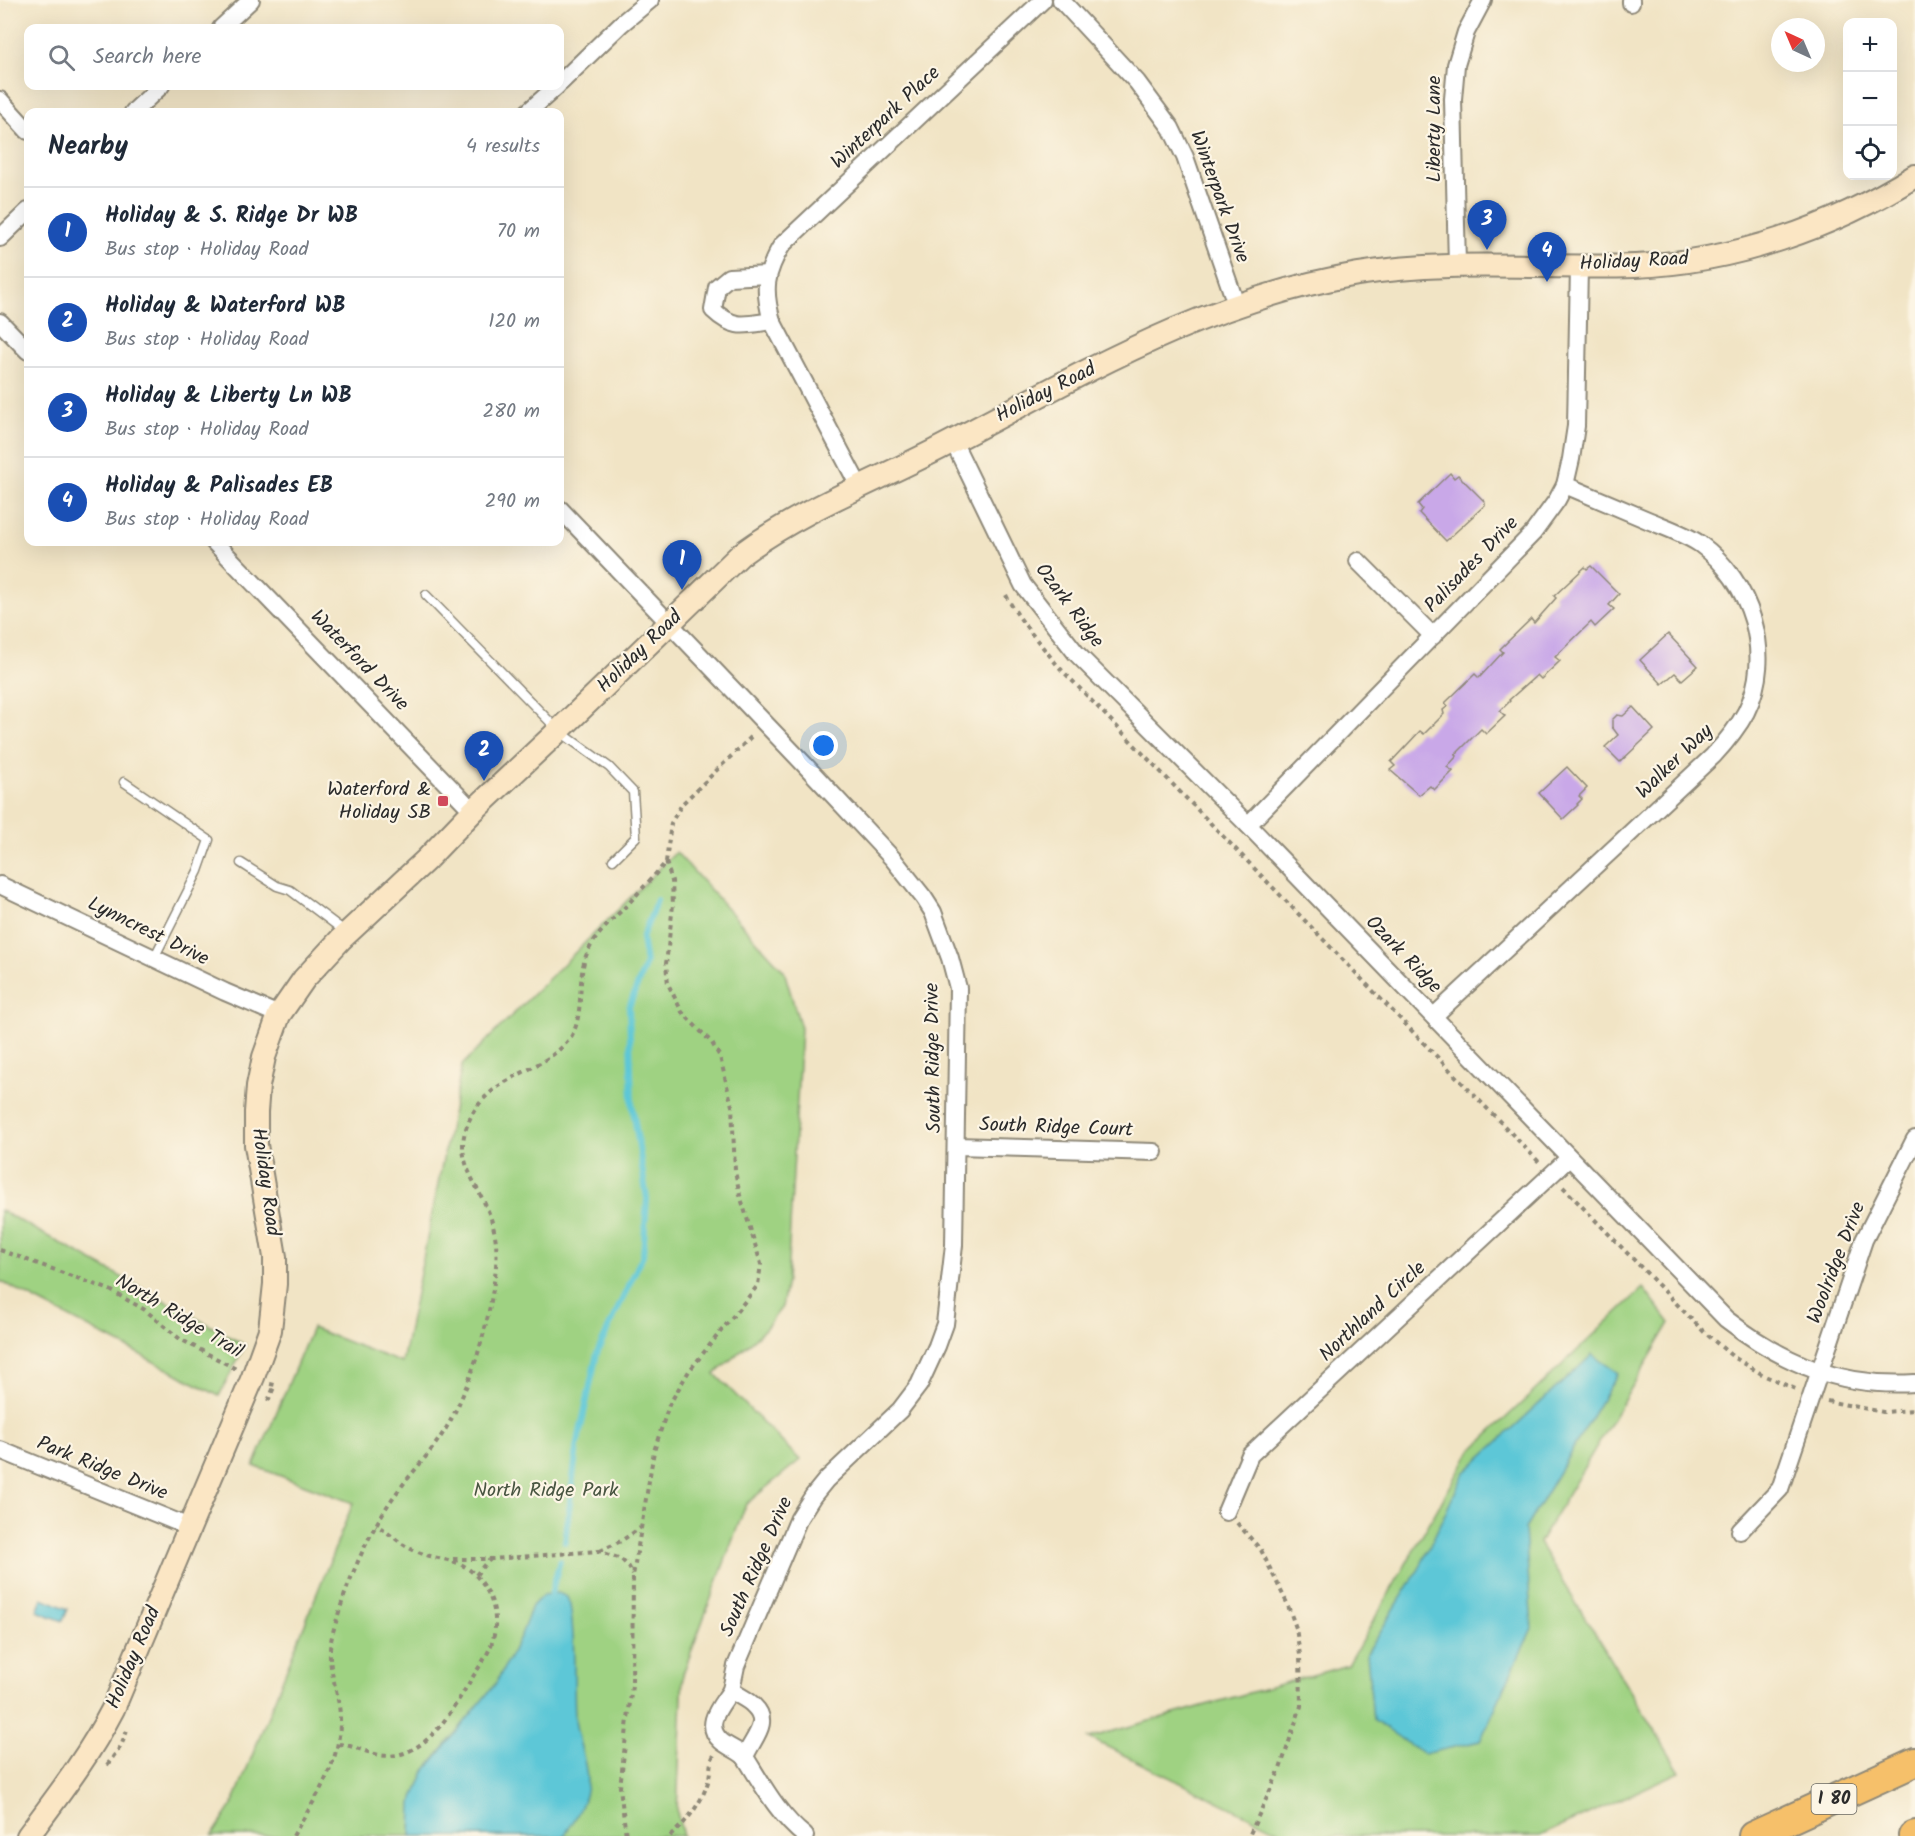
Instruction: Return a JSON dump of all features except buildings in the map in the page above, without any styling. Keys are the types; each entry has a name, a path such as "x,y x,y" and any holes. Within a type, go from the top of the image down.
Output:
{"highway":[{"name":"I 80","path":"1753,1836 1915,1762"}],"street":[{"path":"225,24 251,0"},
{"path":"564,78 650,0"},
{"name":"Winterpark Place","path":"860,488 772,321 767,303 766,283 771,264 782,245 1043,0"},
{"name":"Winterpark Drive","path":"1060,0 1137,82 1171,128 1185,157 1236,304"},
{"name":"Liberty Lane","path":"1458,265 1453,99 1456,65 1466,32 1483,0"},
{"path":"137,108 157,90"},
{"path":"532,108 552,90"},
{"path":"0,100 24,127"},
{"name":"Holiday Road","path":"28,1836 95,1745 113,1709 253,1377 270,1330 275,1284 275,1257 256,1145 256,1112 264,1057 279,1015 304,979 347,933 426,860 473,811 740,555 761,539 1134,347 1236,304 1308,284 1358,274 1407,268 1458,265 1579,266 1666,263 1728,254 1780,240 1829,221 1915,176"},
{"path":"0,238 24,215"},
{"name":"Palisades Drive","path":"1248,825 1533,533 1557,500 1565,485 1576,426 1579,266"},
{"path":"768,275 729,277 717,287 713,310 724,321 743,326 772,321"},
{"path":"0,321 24,347"},
{"name":"Ozark Ridge","path":"953,441 1023,585 1076,653 1248,825 1726,1319 1754,1341 1785,1358 1819,1372 1862,1382 1915,1383"},
{"name":"Walker Way","path":"1434,1016 1713,756 1733,734 1746,712 1756,679 1757,637 1750,609 1740,587 1718,559 1688,537 1565,485"},
{"name":"South Ridge Drive","path":"564,513 893,859 933,912 958,988 954,1245 945,1324 938,1346 919,1385 900,1410 826,1480 799,1518 736,1666 731,1690 714,1714 714,1730 722,1742"},
{"name":"Waterford Drive","path":"218,546 473,811"},
{"path":"1358,561 1433,636"},
{"name":"Lynncrest Drive","path":"0,885 225,992 279,1015"},
{"name":"Woolridge Drive","path":"1740,1531 1780,1489 1864,1240 1915,1139"},
{"name":"South Ridge Court","path":"956,1146 1154,1152"},
{"name":"Northland Circle","path":"1226,1512 1250,1455 1569,1158"},
{"name":"Park Ridge Drive","path":"0,1450 189,1527"},
{"path":"731,1690 753,1705 761,1719 758,1735 748,1748 745,1757"},
{"path":"722,1742 745,1757 770,1797 796,1829 805,1836"}],"lane":[{"path":"426,596 559,731 609,767 633,792 636,837 613,860"},
{"path":"124,782 209,840 198,871 154,958"},
{"path":"241,863 277,886 290,890 347,933"}],"path":[{"path":"1003,589 1012,606 1058,666 1711,1338 1732,1356 1765,1376 1811,1395 1837,1404 1883,1412 1915,1410"},
{"path":"626,1836 620,1787 632,1685 633,1576 654,1451 669,1405 689,1371 758,1285 761,1264 735,1171 732,1106 720,1057 712,1043 682,1012 668,984 667,954 674,905 672,881 666,862 671,823 682,804 766,723"},
{"path":"293,1836 329,1774 339,1744 340,1715 330,1657 332,1634 338,1614 370,1535 391,1501 432,1451 446,1428 467,1382 484,1330 494,1281 496,1247 494,1227 488,1209 470,1174 463,1154 464,1134 471,1114 490,1092 510,1078 554,1055 570,1039 576,1024 580,975 587,954 598,935 666,862"},
{"name":"North Ridge Trail","path":"0,1250 110,1290 145,1310 180,1339 275,1386"},
{"path":"1226,1512 1261,1550 1287,1603 1296,1628 1300,1654 1301,1706 1280,1769 1249,1836"},
{"path":"376,1525 418,1552 449,1558 492,1559 599,1551 621,1541 642,1527"},
{"path":"599,1551 621,1559 629,1567 633,1576"},
{"path":"339,1744 372,1755 387,1756 401,1754 417,1747 446,1718 488,1653 493,1640 495,1610 483,1584 476,1575 449,1558"},
{"path":"476,1575 492,1559"},
{"path":"670,1836 697,1807 709,1778 710,1761 722,1742"}],"green space":[{"name":"North Ridge Park","path":"676,852 784,971 801,1028 787,1281 782,1307 765,1329 715,1374 800,1460 746,1504 683,1674 677,1812 683,1836 212,1836 232,1806 353,1503 254,1466 312,1328 402,1363 462,1065"},
{"path":"0,1210 245,1345 219,1396 0,1281"},
{"path":"1643,1288 1670,1323 1539,1543 1680,1772 1540,1836 1289,1836 1089,1738 1348,1665 1470,1452"}],"water":[{"path":"1592,1355 1618,1373 1525,1529 1532,1628 1480,1741 1424,1754 1373,1720 1367,1653 1419,1569 1464,1473"},
{"path":"558,1593 567,1597 572,1619 575,1717 587,1773 585,1796 580,1810 564,1836 411,1836 412,1803 425,1771 496,1683 521,1635 532,1606 543,1595"},
{"path":"42,1598 68,1609 63,1621 37,1611"}],"waterway":[{"path":"565,1542 577,1446 597,1353 643,1255 647,1199 632,1103 629,1007 646,963 642,938 657,900"},
{"path":"551,1594 560,1561"}],"place":[{"name":"Holiday & Liberty Ln WB","path":"1487,250"},
{"name":"Holiday & Palisades EB","path":"1547,282"},
{"name":"Holiday & S. Ridge Dr WB","path":"682,590"},
{"name":"Holiday & Waterford WB","path":"484,781"},
{"name":"Waterford & Holiday SB","path":"443,801"}]}
